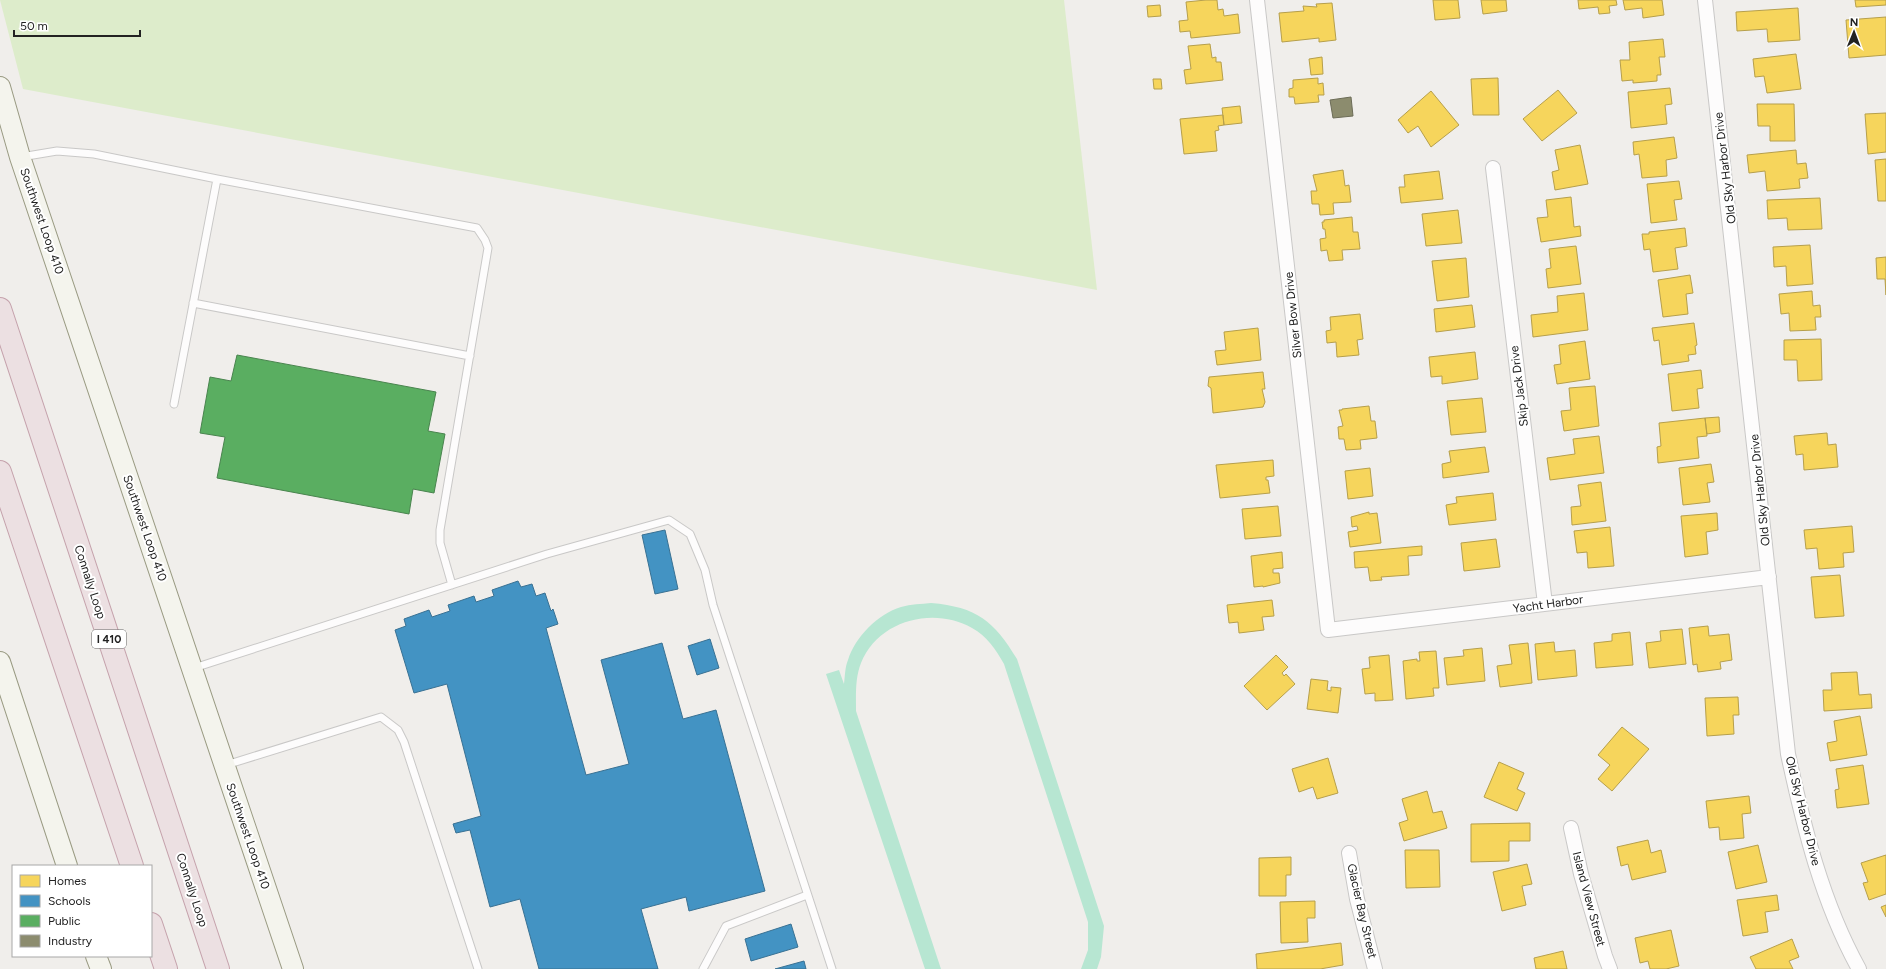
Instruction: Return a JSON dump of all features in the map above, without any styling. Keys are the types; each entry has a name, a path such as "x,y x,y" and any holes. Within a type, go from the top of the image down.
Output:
{"highway":[{"name":"Connally Loop","path":"0,309 218,969"},
{"path":"0,472 132,865"},
{"path":"152,927 166,969"}],"main road":[{"name":"Southwest Loop 410","path":"0,87 20,157 293,969"},
{"path":"0,662 67,865"},
{"path":"96,957 101,969"}],"street":[{"name":"Silver Bow Drive","path":"1258,0 1328,630"},
{"name":"Old Sky Harbor Drive","path":"1706,0 1788,754 1805,831 1824,892 1849,951 1859,969"},
{"name":"Skip Jack Drive","path":"1493,168 1545,604"},
{"name":"Yacht Harbor","path":"1328,630 1769,577"},
{"name":"Island View Street","path":"1571,828 1581,874 1610,969"},
{"name":"Glacier Bay Street","path":"1349,853 1357,899 1375,969"}],"lane":[{"path":"20,157 57,151 94,154 217,179 477,228 485,240 488,248 440,530 440,543 452,585"},
{"path":"174,404 217,179"},
{"path":"193,303 470,356"},
{"path":"192,669 546,554 669,520 690,534 705,570 714,605 832,969"},
{"path":"224,766 380,717 398,730 404,742 478,969"},
{"path":"703,969 726,926 807,895"}],"green space":[{"path":"0,0 1064,0 1097,290 23,89"},
{"path":"931,603 961,608 983,618 1000,635 1017,659 1104,926 1101,957 1097,969 1081,969 1088,950 1088,922 1004,664 987,639 972,628 957,621 941,618 925,618 909,621 894,627 880,636 869,648 859,669 856,711 941,969 925,969 826,674 839,670 844,684 846,666 851,651 868,628 892,610 908,605"}],"building: Homes":[{"path":"1217,0 1218,10 1223,9 1224,16 1238,14 1240,33 1191,38 1190,31 1180,32 1179,21 1188,20 1186,2"},
{"path":"1433,0 1458,0 1460,18 1435,20"},
{"path":"1481,0 1506,0 1507,11 1483,14"},
{"path":"1578,0 1616,0 1617,5 1609,6 1610,13 1599,14 1598,7 1579,9"},
{"path":"1623,0 1662,0 1664,15 1643,18 1642,8 1625,10"},
{"path":"1855,0 1886,0 1886,5 1856,7"},
{"path":"1332,3 1336,40 1319,42 1319,38 1282,42 1279,13 1304,11 1303,6 1317,7 1316,4"},
{"path":"1160,5 1161,16 1148,17 1147,6"},
{"path":"1798,8 1800,40 1768,42 1767,29 1737,31 1736,12"},
{"path":"1886,17 1886,55 1849,58 1846,20"},
{"path":"1663,39 1665,57 1659,57 1661,75 1657,75 1657,81 1633,83 1633,80 1622,81 1620,60 1630,60 1629,42"},
{"path":"1210,44 1212,58 1216,57 1216,62 1221,62 1223,80 1186,84 1184,70 1191,69 1188,46"},
{"path":"1796,54 1801,89 1767,93 1764,76 1755,77 1753,59"},
{"path":"1322,57 1323,74 1311,75 1309,59"},
{"path":"1318,78 1318,84 1323,83 1324,95 1318,95 1319,102 1295,104 1294,97 1289,97 1289,89 1293,88 1293,80"},
{"path":"1498,78 1499,115 1473,115 1471,79"},
{"path":"1153,79 1161,79 1162,89 1154,89"},
{"path":"1670,88 1672,104 1665,105 1667,124 1631,128 1628,92"},
{"path":"1558,90 1577,113 1542,141 1523,119"},
{"path":"1431,91 1459,125 1431,147 1418,126 1408,133 1398,120"},
{"path":"1757,104 1794,104 1795,141 1770,141 1770,126 1758,126"},
{"path":"1240,106 1242,123 1224,125 1222,108"},
{"path":"1886,113 1886,152 1868,154 1865,114"},
{"path":"1223,115 1224,125 1218,126 1219,130 1215,131 1217,151 1184,154 1180,119"},
{"path":"1674,137 1677,158 1666,160 1667,176 1642,178 1639,154 1634,155 1633,142"},
{"path":"1580,145 1588,184 1555,190 1552,172 1559,170 1555,150"},
{"path":"1796,150 1797,164 1806,163 1808,178 1799,179 1800,188 1767,191 1765,171 1749,173 1747,155"},
{"path":"1886,159 1886,201 1878,201 1875,160"},
{"path":"1343,170 1345,186 1349,185 1351,202 1333,203 1334,214 1320,215 1319,204 1312,204 1311,191 1317,191 1313,175"},
{"path":"1439,171 1443,199 1401,203 1399,187 1405,187 1404,175"},
{"path":"1679,181 1682,199 1674,200 1677,220 1651,223 1647,184"},
{"path":"1571,197 1574,227 1580,226 1581,236 1541,242 1537,218 1548,217 1546,200"},
{"path":"1820,198 1822,229 1788,230 1787,218 1768,219 1767,200"},
{"path":"1458,210 1462,243 1426,246 1422,214"},
{"path":"1352,217 1353,232 1358,232 1360,249 1342,250 1343,260 1329,261 1327,250 1321,251 1320,239 1326,238 1325,229 1323,229 1322,222 1324,222 1324,220"},
{"path":"1685,228 1687,246 1675,248 1678,269 1653,272 1650,249 1644,250 1642,234"},
{"path":"1810,245 1813,284 1787,286 1786,266 1774,267 1773,247"},
{"path":"1576,246 1581,284 1548,288 1546,269 1551,268 1549,249"},
{"path":"1886,257 1886,295 1885,279 1877,279 1876,258"},
{"path":"1466,258 1469,297 1437,301 1432,261"},
{"path":"1690,275 1693,293 1686,294 1688,314 1663,317 1658,280"},
{"path":"1812,291 1813,306 1820,305 1821,317 1815,317 1816,330 1790,331 1789,313 1781,314 1779,294"},
{"path":"1584,293 1588,330 1533,337 1531,315 1558,312 1557,296"},
{"path":"1472,305 1475,327 1436,332 1434,309"},
{"path":"1360,314 1363,339 1357,340 1359,355 1337,357 1336,342 1327,343 1326,331 1331,330 1330,317"},
{"path":"1694,323 1697,345 1695,346 1696,354 1688,355 1689,361 1662,365 1659,340 1654,341 1652,328"},
{"path":"1258,328 1261,360 1217,365 1215,351 1226,350 1224,332"},
{"path":"1821,339 1822,380 1798,381 1797,360 1784,360 1784,340"},
{"path":"1585,341 1590,379 1557,384 1554,365 1561,364 1559,345"},
{"path":"1475,352 1478,379 1442,384 1442,376 1431,377 1429,357"},
{"path":"1701,370 1703,388 1697,389 1699,408 1672,411 1668,374"},
{"path":"1263,372 1265,389 1262,389 1265,402 1263,407 1213,413 1211,388 1208,386 1209,377"},
{"path":"1595,386 1599,426 1564,431 1561,411 1571,410 1569,388"},
{"path":"1482,398 1486,432 1451,435 1447,401"},
{"path":"1369,406 1371,421 1375,421 1377,438 1360,440 1361,449 1346,450 1344,439 1339,439 1338,427 1343,426 1339,410"},
{"path":"1719,417 1720,432 1707,434 1705,418"},
{"path":"1705,418 1707,436 1697,437 1699,458 1658,463 1657,447 1661,446 1659,423"},
{"path":"1827,433 1828,445 1836,444 1838,467 1804,470 1803,454 1796,455 1794,436"},
{"path":"1599,436 1604,473 1550,480 1547,458 1575,454 1573,439"},
{"path":"1485,447 1489,472 1443,478 1442,464 1451,462 1449,451"},
{"path":"1273,460 1274,476 1266,477 1266,480 1268,480 1270,493 1220,498 1216,465"},
{"path":"1711,464 1714,482 1707,483 1710,502 1683,505 1679,468"},
{"path":"1370,468 1373,496 1348,499 1345,471"},
{"path":"1601,482 1606,521 1572,525 1571,507 1581,506 1578,485"},
{"path":"1493,493 1496,520 1449,525 1446,505 1457,503 1456,497"},
{"path":"1278,506 1281,536 1245,539 1242,509"},
{"path":"1369,512 1369,514 1377,513 1381,543 1350,547 1348,532 1358,530 1357,526 1352,527 1351,517"},
{"path":"1717,513 1718,530 1706,532 1708,554 1685,557 1681,516"},
{"path":"1852,526 1854,552 1843,553 1844,567 1819,569 1817,548 1806,549 1804,530"},
{"path":"1610,527 1614,566 1588,568 1587,552 1577,553 1574,531"},
{"path":"1496,539 1500,567 1464,571 1461,543"},
{"path":"1422,546 1422,555 1408,556 1409,575 1381,577 1382,580 1370,581 1368,567 1355,568 1354,552"},
{"path":"1282,552 1283,568 1273,569 1273,573 1279,573 1280,583 1263,587 1254,587 1251,556"},
{"path":"1840,575 1844,616 1815,618 1811,577"},
{"path":"1272,600 1274,616 1262,617 1264,630 1239,633 1238,622 1229,623 1227,605"},
{"path":"1708,626 1709,636 1729,634 1732,660 1720,662 1721,669 1698,672 1697,664 1693,665 1689,628"},
{"path":"1682,629 1686,664 1649,668 1646,643 1661,641 1660,631"},
{"path":"1630,632 1633,665 1596,668 1594,643 1612,641 1612,634"},
{"path":"1554,642 1555,652 1575,650 1577,676 1538,680 1535,644"},
{"path":"1528,643 1532,683 1500,687 1497,666 1512,664 1509,645"},
{"path":"1482,648 1485,681 1447,685 1444,658 1464,656 1463,650"},
{"path":"1436,651 1439,688 1433,688 1434,696 1406,699 1403,661 1417,659 1417,661 1420,661 1419,652"},
{"path":"1276,655 1288,667 1282,673 1284,676 1286,674 1295,684 1267,710 1244,686"},
{"path":"1389,655 1393,700 1375,701 1375,693 1365,694 1362,669 1370,668 1369,657"},
{"path":"1857,672 1859,695 1871,694 1872,708 1824,711 1823,690 1832,690 1831,673"},
{"path":"1311,679 1328,681 1327,690 1331,691 1331,687 1341,688 1338,713 1307,709"},
{"path":"1738,697 1739,715 1733,715 1734,734 1707,736 1705,698"},
{"path":"1860,716 1867,755 1830,761 1827,743 1837,741 1834,721"},
{"path":"1622,727 1649,749 1612,791 1598,779 1610,765 1598,755"},
{"path":"1328,758 1338,793 1317,799 1313,787 1299,792 1292,769"},
{"path":"1499,762 1524,773 1517,789 1525,793 1517,811 1484,797"},
{"path":"1863,765 1869,804 1837,808 1835,790 1839,789 1836,769"},
{"path":"1427,791 1433,813 1442,811 1447,828 1404,841 1399,823 1408,820 1402,799"},
{"path":"1749,796 1751,813 1742,814 1744,838 1720,840 1719,827 1709,828 1706,801"},
{"path":"1530,823 1530,841 1509,841 1509,861 1471,862 1471,824"},
{"path":"1648,840 1651,853 1661,850 1666,872 1632,880 1628,864 1621,866 1617,847"},
{"path":"1758,845 1767,882 1736,889 1728,852"},
{"path":"1405,850 1439,850 1440,887 1406,888"},
{"path":"1886,855 1886,894 1869,900 1863,883 1868,882 1861,863"},
{"path":"1291,857 1291,875 1286,875 1286,896 1259,896 1259,858"},
{"path":"1527,864 1532,884 1522,886 1526,905 1502,911 1493,872"},
{"path":"1777,895 1779,910 1765,912 1768,932 1743,936 1737,900"},
{"path":"1315,901 1315,918 1307,918 1308,942 1281,943 1280,902"},
{"path":"1886,905 1886,917 1881,907"},
{"path":"1671,930 1679,966 1666,969 1650,969 1648,961 1640,963 1635,938"},
{"path":"1792,939 1799,957 1789,961 1793,969 1756,969 1750,957"},
{"path":"1341,943 1343,965 1320,969 1257,969 1256,954"},
{"path":"1563,951 1567,969 1536,969 1534,958"}],"building: Schools":[{"path":"665,530 678,589 655,594 642,535"},
{"path":"518,581 521,587 532,584 536,596 545,593 551,611 553,609 558,624 546,628 586,775 629,764 601,660 662,643 683,719 716,710 765,891 689,911 686,897 641,909 658,969 539,969 520,899 490,907 470,830 456,833 453,824 481,816 447,684 414,693 395,630 406,626 404,619 429,610 432,617 450,611 448,605 474,596 476,602 494,596 492,590"},
{"path":"710,639 719,668 697,675 688,646"},
{"path":"791,924 798,947 751,961 745,939"},
{"path":"804,961 806,969 775,969"}],"building: Public":[{"path":"237,355 436,392 428,431 445,434 434,493 413,489 409,514 217,478 225,437 200,433 210,377 231,381"}],"building: Industry":[{"path":"1351,97 1353,116 1333,118 1330,100"}]}
